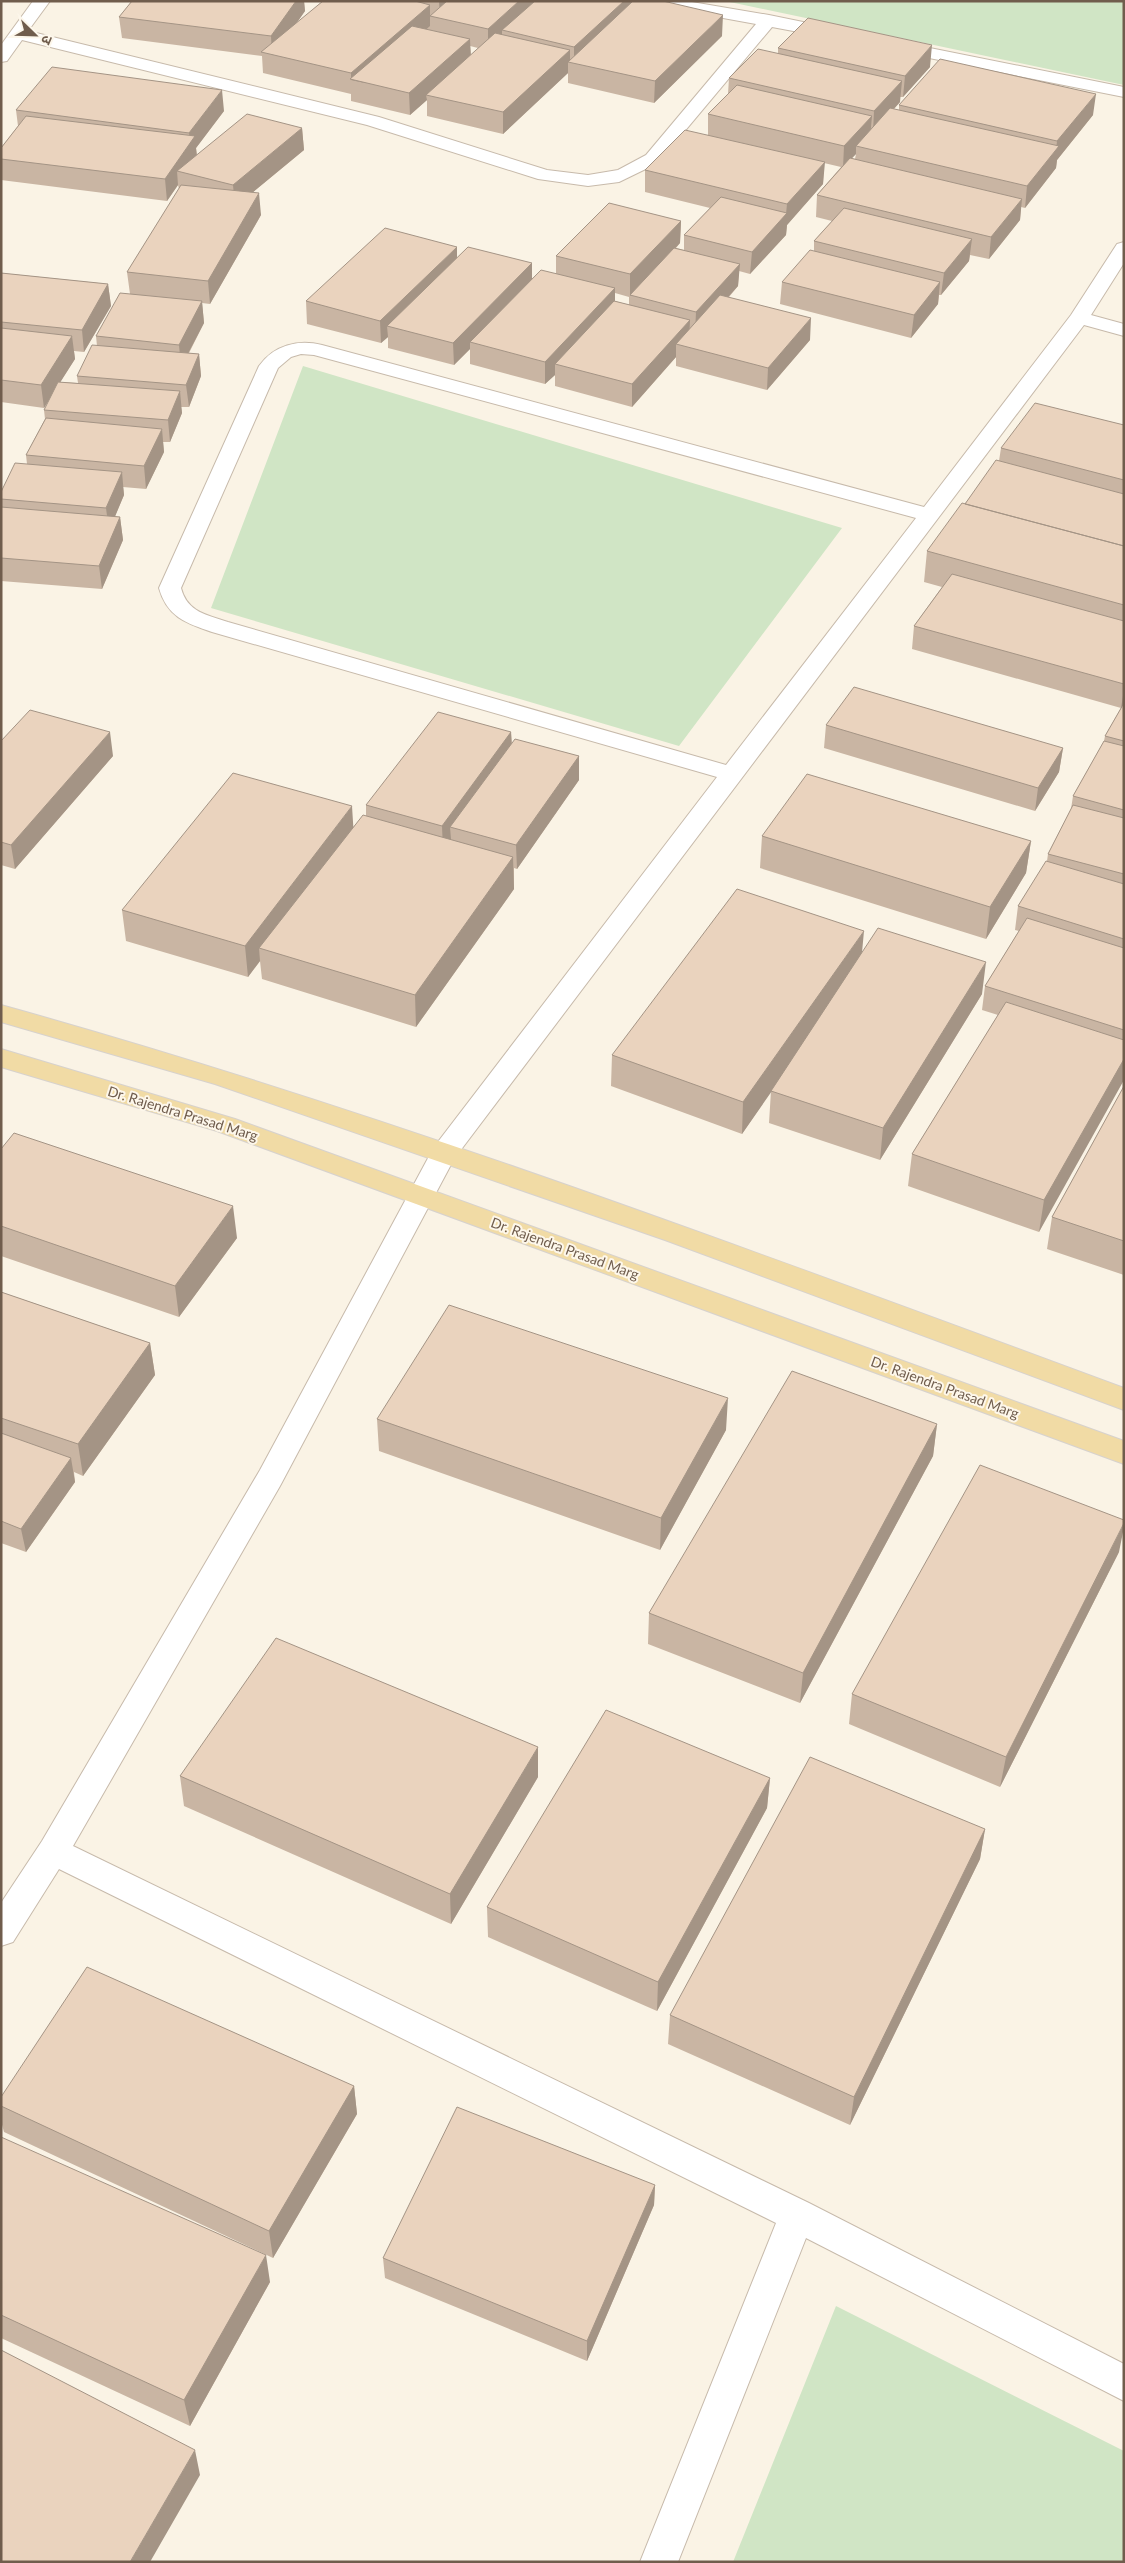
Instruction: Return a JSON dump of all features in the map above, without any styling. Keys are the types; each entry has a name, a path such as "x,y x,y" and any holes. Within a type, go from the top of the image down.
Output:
{"main road":[{"path":"1,1013 224,1078 675,1233 1124,1399"},
{"name":"Dr. Rajendra Prasad Marg","path":"1,1058 226,1125 1124,1453"}],"street":[{"path":"1,57 42,1"},
{"path":"658,1 768,20 855,38"},
{"path":"18,34 373,121 544,175 572,181 604,181 630,173 652,159 768,20"},
{"path":"874,42 1124,92"},
{"path":"1,1932 53,1851 270,1478 419,1195 443,1154 1079,318 1124,248"},
{"path":"1079,318 1124,330"},
{"path":"731,774 220,628 194,618 174,603 170,588 269,366 280,355 298,347 315,349 928,515"},
{"path":"53,1851 797,2215 1124,2383"},
{"path":"659,2562 797,2215"}],"green space":[{"path":"725,1 1124,1 1124,85"},
{"path":"303,366 842,528 679,746 211,608"},
{"path":"836,2306 1124,2451 1124,2562 733,2562"}],"building":[{"path":"132,1 296,1 271,36 119,17"},
{"path":"323,1 415,1 430,5 351,73 261,52"},
{"path":"447,1 519,1 488,29 430,16"},
{"path":"535,1 624,1 574,47 502,30"},
{"path":"633,1 663,1 723,15 655,81 568,62"},
{"path":"808,18 932,45 905,76 778,48"},
{"path":"412,26 470,39 409,93 350,79"},
{"path":"495,33 570,50 503,112 426,95"},
{"path":"758,49 902,81 874,111 729,78"},
{"path":"940,59 1096,94 1057,141 899,105"},
{"path":"52,67 222,90 189,133 16,110"},
{"path":"737,85 872,116 844,146 708,114"},
{"path":"890,108 1059,146 1027,186 856,146"},
{"path":"247,114 302,128 233,185 177,171"},
{"path":"26,116 195,136 165,179 1,159 1,148"},
{"path":"685,130 825,162 787,204 645,170"},
{"path":"850,158 1022,199 991,237 817,195"},
{"path":"181,185 259,193 208,281 127,272"},
{"path":"721,197 787,213 752,252 684,235"},
{"path":"609,203 681,221 630,274 556,256"},
{"path":"844,208 972,239 944,273 814,241"},
{"path":"385,228 457,247 380,321 306,301"},
{"path":"468,247 532,263 453,343 387,326"},
{"path":"674,248 740,264 696,312 630,295"},
{"path":"810,250 940,282 914,315 782,282"},
{"path":"541,270 615,288 545,362 470,342"},
{"path":"1,273 108,284 82,330 1,322"},
{"path":"120,293 202,301 179,345 96,336"},
{"path":"720,295 811,318 768,368 676,344"},
{"path":"614,301 690,320 632,384 555,364"},
{"path":"1,328 72,336 41,385 1,380"},
{"path":"92,345 199,354 186,385 77,376"},
{"path":"58,382 180,391 168,420 44,410"},
{"path":"1035,403 1124,425 1124,480 1001,448"},
{"path":"46,418 162,429 144,466 26,455"},
{"path":"996,460 1124,494 1124,546 965,504"},
{"path":"15,463 122,472 106,508 1,499 1,492"},
{"path":"962,503 1124,546 1124,605 927,551"},
{"path":"1,507 120,517 99,566 1,558"},
{"path":"952,574 1124,621 1124,684 914,626"},
{"path":"854,687 1063,748 1038,788 826,725"},
{"path":"1124,703 1124,741 1105,736"},
{"path":"30,710 110,732 11,845 1,842 1,741"},
{"path":"438,712 511,732 442,826 366,805"},
{"path":"515,739 579,756 516,845 450,827"},
{"path":"1104,741 1124,746 1124,810 1073,796"},
{"path":"233,773 352,806 245,946 122,910"},
{"path":"807,774 1031,841 990,907 762,836"},
{"path":"1073,805 1124,818 1124,874 1048,854"},
{"path":"363,815 513,857 415,995 259,948"},
{"path":"1046,861 1124,884 1124,939 1018,906"},
{"path":"737,889 864,931 743,1102 612,1055"},
{"path":"1027,918 1124,948 1124,1030 985,986"},
{"path":"878,928 986,962 883,1128 771,1091"},
{"path":"1006,1002 1124,1040 1124,1059 1044,1200 912,1154"},
{"path":"1124,1086 1124,1241 1052,1217"},
{"path":"14,1133 233,1206 175,1286 1,1226 1,1149"},
{"path":"1,1292 150,1343 78,1444 1,1418"},
{"path":"449,1305 728,1398 661,1518 377,1419"},
{"path":"792,1371 937,1424 803,1673 649,1613"},
{"path":"1,1433 71,1458 21,1529 1,1521"},
{"path":"980,1465 1124,1520 1006,1757 852,1694"},
{"path":"276,1638 538,1747 450,1894 180,1776"},
{"path":"606,1710 770,1778 658,1982 487,1907"},
{"path":"810,1757 985,1829 854,2097 670,2015"},
{"path":"87,1967 354,2086 269,2231 1,2106 1,2097"},
{"path":"457,2107 655,2185 587,2341 383,2258"},
{"path":"1,2137 266,2255 184,2400 1,2315"},
{"path":"1,2350 195,2450 130,2562 1,2562"}]}
